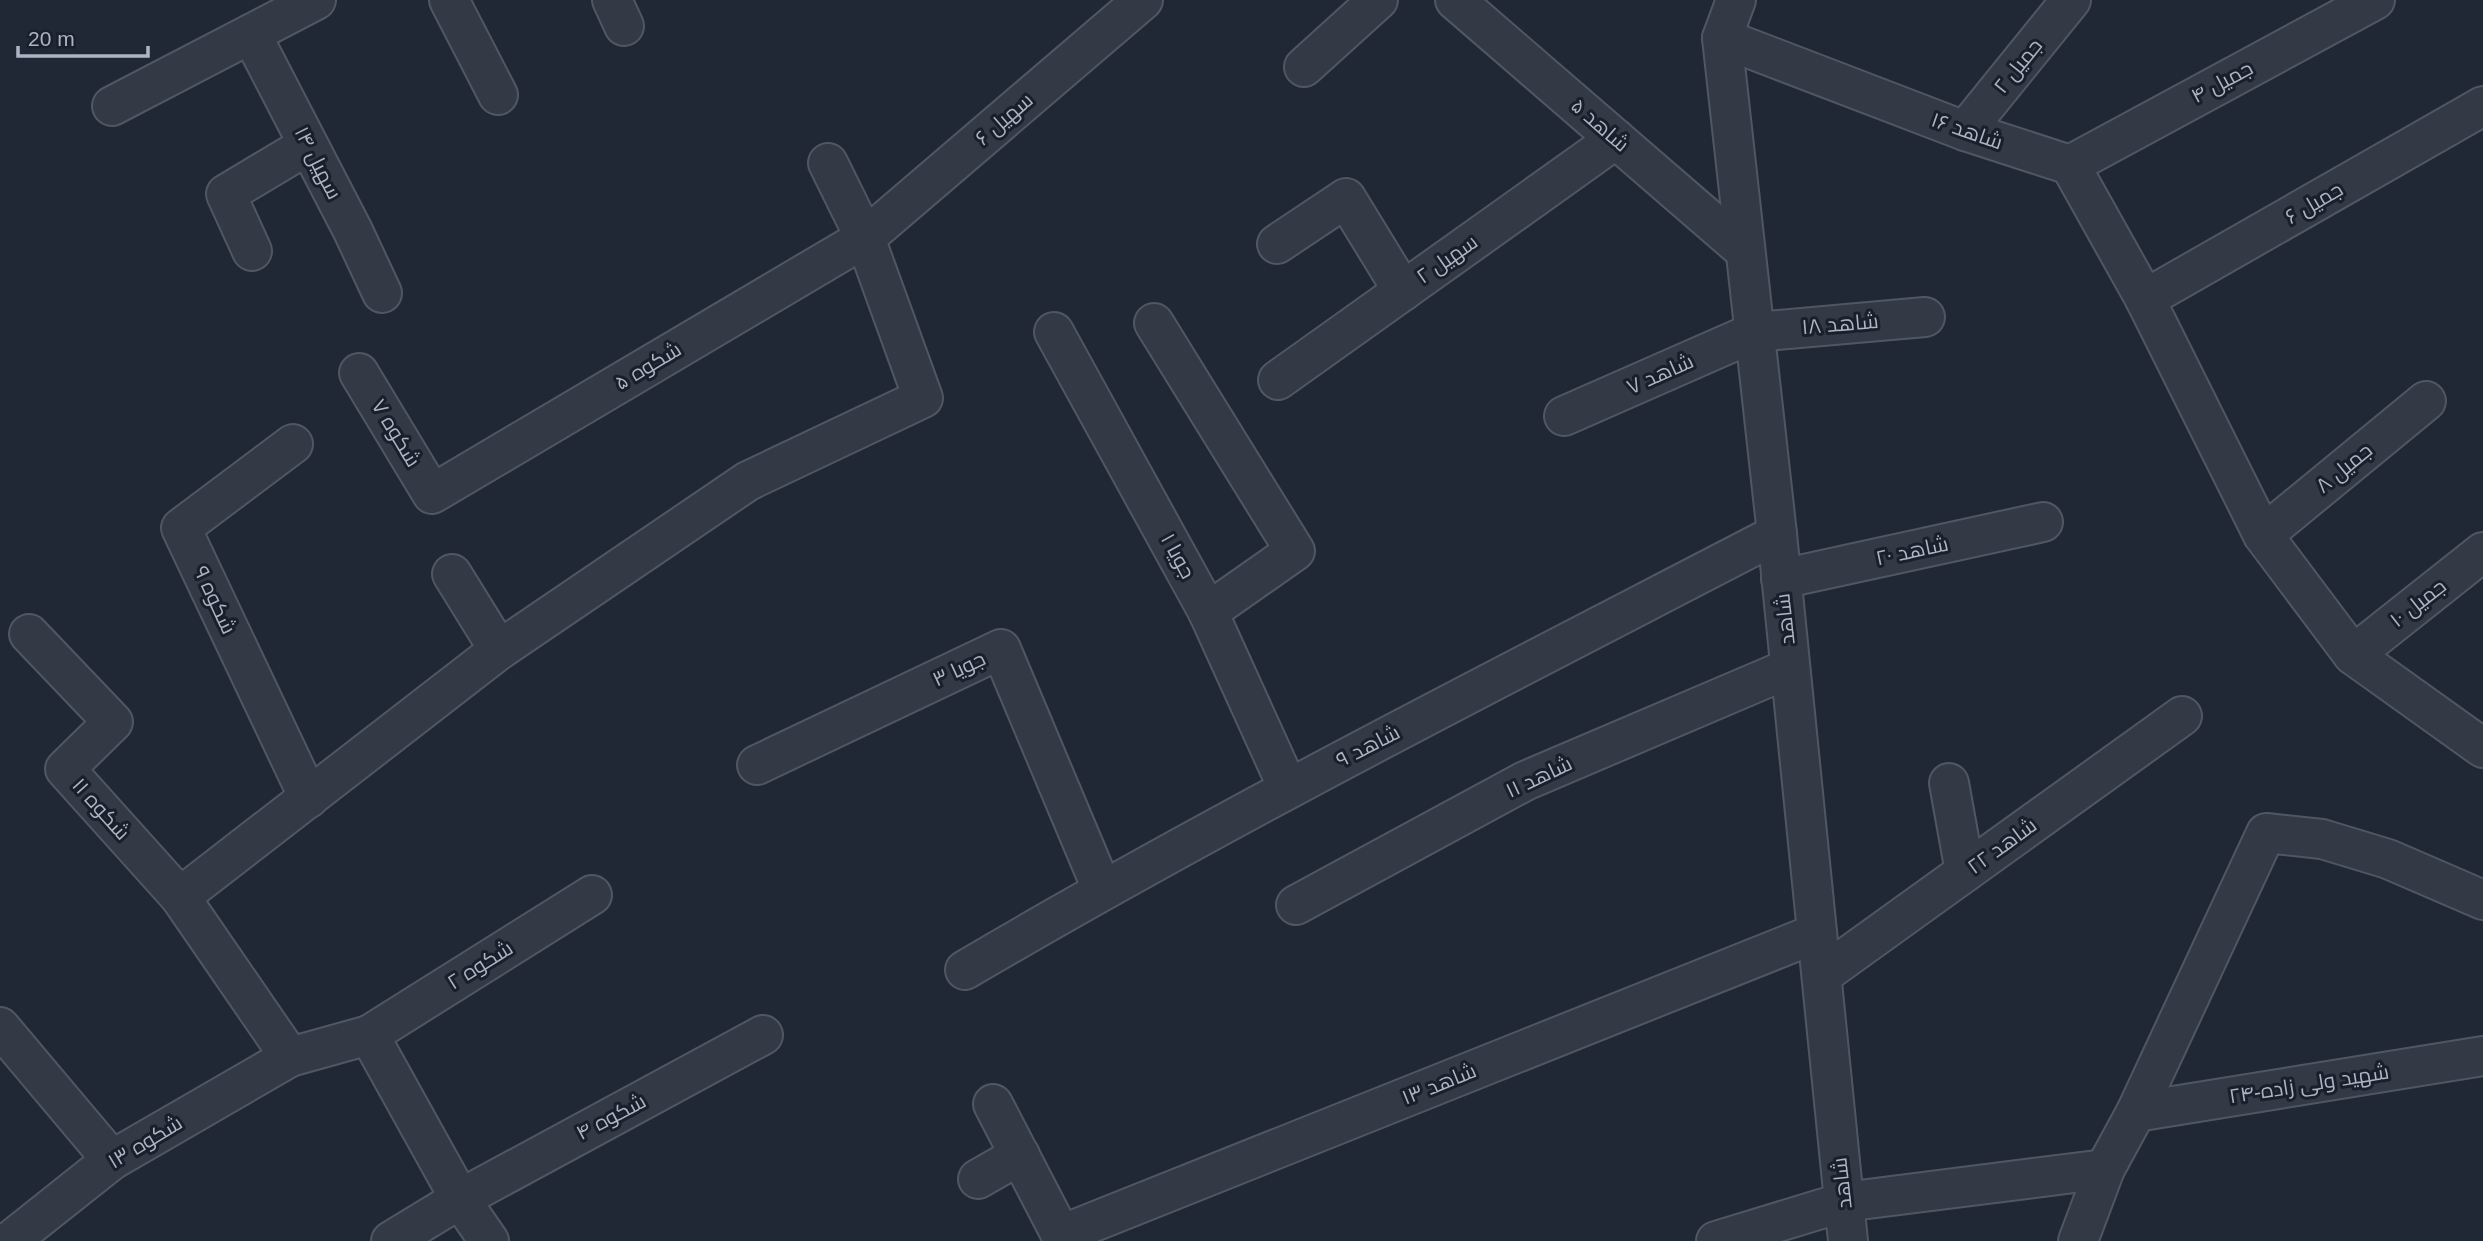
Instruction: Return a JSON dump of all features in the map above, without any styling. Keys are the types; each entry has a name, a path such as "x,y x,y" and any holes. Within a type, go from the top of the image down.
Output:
{"street":[{"path":"112,106 316,0"},
{"path":"449,0 498,95"},
{"name":"سهیل ۶","path":"865,238 1143,0"},
{"path":"1304,67 1378,0"},
{"name":"شاهد ۵","path":"1455,0 1744,250"},
{"name":"شاهد","path":"1736,0 1722,38 1782,579 1848,1241"},
{"name":"جمیل ۲","path":"1965,131 2071,0"},
{"name":"جمیل ۴","path":"2070,165 2375,0"},
{"name":"سهیل ۱۴","path":"251,34 382,293"},
{"name":"شاهد ۱۶","path":"1722,38 1965,131 2070,165"},
{"name":"جمیل ۶","path":"2144,299 2483,106"},
{"name":"سهیل ۲","path":"1278,380 1616,139"},
{"path":"252,251 226,194 308,145"},
{"path":"290,1057 180,897 499,650 748,481 923,398 865,238 828,163"},
{"path":"2070,165 2144,299 2263,535 2353,655 2483,748"},
{"path":"1277,244 1346,198 1403,290"},
{"name":"شکوه ۵","path":"432,494 865,238"},
{"name":"شاهد ۱۸","path":"1755,332 1925,317"},
{"path":"1154,323 1294,551 1208,612"},
{"name":"جویا ۱","path":"1054,331 1208,612 1288,788"},
{"name":"شاهد ۷","path":"1564,416 1755,332"},
{"name":"شکوه ۷","path":"359,373 432,494"},
{"name":"جمیل ۸","path":"2263,535 2426,401"},
{"name":"شکوه ۹","path":"293,444 181,527 309,798"},
{"name":"شاهد ۲۰","path":"1782,579 2043,522"},
{"name":"شاهد ۹","path":"965,970 1102,889 1288,788 1777,534"},
{"name":"جمیل ۱۰","path":"2353,655 2483,552"},
{"path":"452,575 499,650"},
{"name":"شکوه ۱۱","path":"29,634 113,722 65,769 180,897"},
{"name":"جویا ۳","path":"758,765 1001,649 1102,889"},
{"name":"شاهد ۱۱","path":"1296,905 1525,781 1790,668"},
{"name":"شاهد ۲۲","path":"1822,975 2182,716"},
{"path":"1949,783 1965,872"},
{"path":"2078,1241 2105,1169 2136,1112 2266,834 2322,839 2388,859 2483,900"},
{"name":"شکوه ۲","path":"290,1057 369,1035 592,895"},
{"name":"شاهد ۱۳","path":"1020,1155 1061,1235 1817,933"},
{"path":"0,1027 112,1160"},
{"path":"369,1035 460,1199 489,1241"},
{"name":"شکوه ۴","path":"391,1241 460,1199 763,1035"},
{"name":"شهید ولی زاده-۲۴","path":"2136,1112 2483,1056"},
{"name":"شکوه ۱۳","path":"15,1239 112,1160 290,1057"},
{"path":"978,1179 1020,1155 993,1104"},
{"path":"1716,1241 1844,1202 2105,1169"}]}
